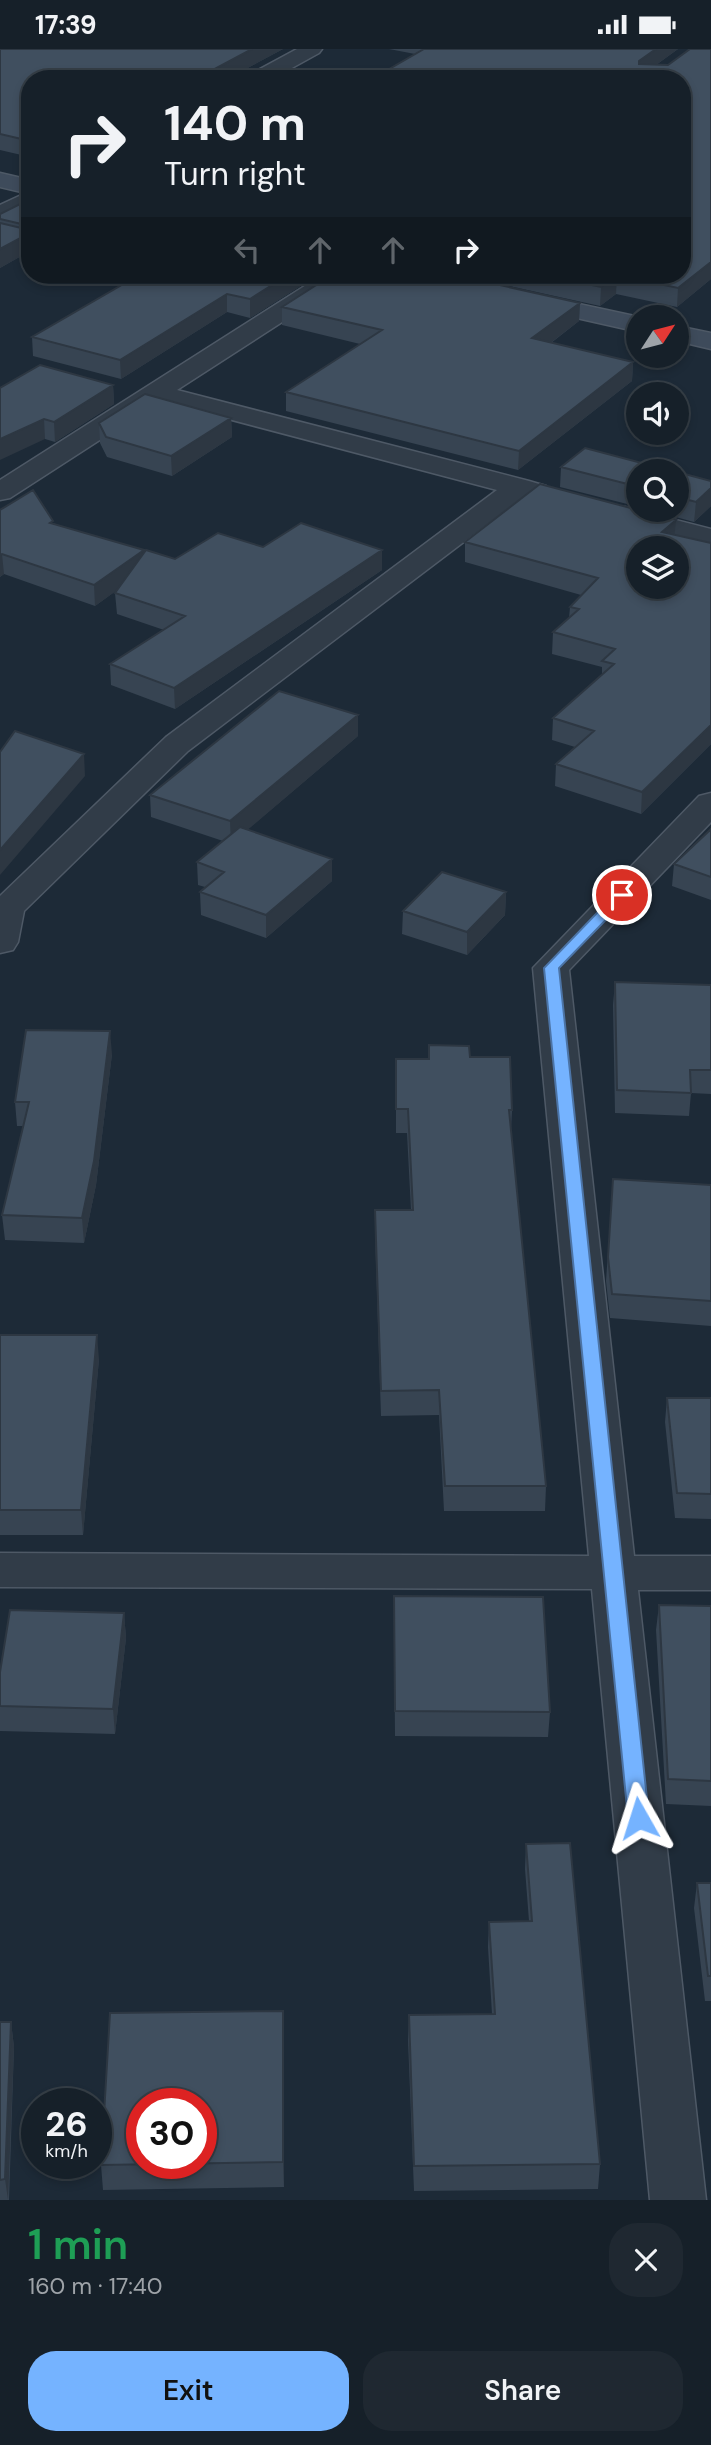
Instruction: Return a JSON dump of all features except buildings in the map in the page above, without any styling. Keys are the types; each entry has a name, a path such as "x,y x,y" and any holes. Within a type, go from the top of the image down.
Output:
{"main road":[{"path":"0,180 21,185"},
{"path":"509,295 626,322"},
{"path":"690,335 708,338"}],"street":[{"path":"273,70 312,49"},
{"path":"0,214 21,203"},
{"path":"0,492 324,284"},
{"path":"156,391 557,497"},
{"path":"0,942 7,908 177,744 519,487"},
{"path":"596,507 711,538"},
{"path":"678,2200 551,968 711,803"},
{"path":"0,1570 711,1573"}],"route":[{"path":"622,895 551,968 639,1818"}]}
